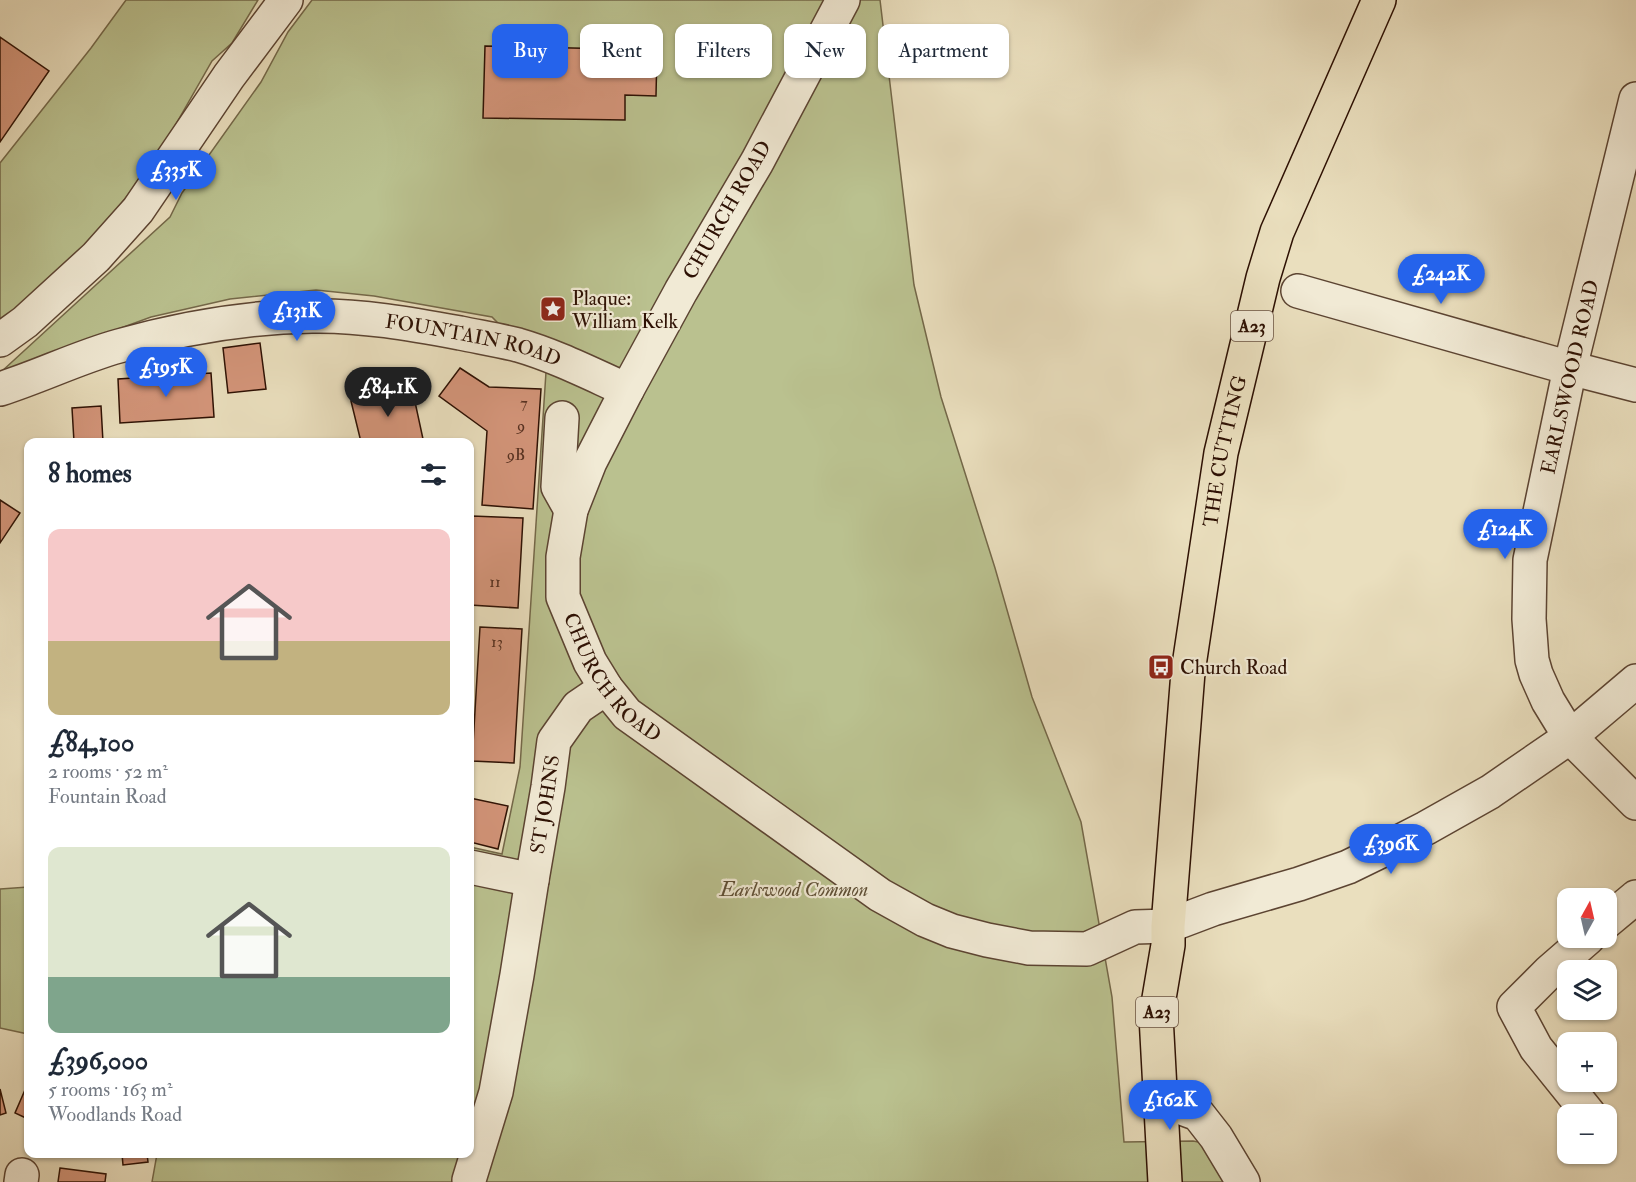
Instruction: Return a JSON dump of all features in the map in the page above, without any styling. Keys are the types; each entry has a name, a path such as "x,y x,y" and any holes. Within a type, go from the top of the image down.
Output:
{"main road":[{"name":"THE CUTTING","path":"1168,926 1188,672 1221,453 1263,278 1277,232 1379,0"},
{"name":"A23","path":"1165,1182 1156,1017 1168,945 1168,926"}],"street":[{"path":"0,340 25,322 96,257 138,210 229,76 286,0"},
{"name":"CHURCH ROAD","path":"843,0 757,162 681,291 627,390 590,462 572,510 563,557 563,597 590,662 606,688 627,714 880,895 925,921 952,931 1029,948 1087,949 1135,927 1168,926 1213,909 1299,884 1348,867 1387,848 1490,792 1570,737 1636,681"},
{"name":"EARLSWOOD ROAD","path":"1636,99 1570,368 1530,560 1528,619 1530,643 1541,689 1570,737 1636,803"},
{"path":"1298,291 1636,385"},
{"name":"FOUNTAIN ROAD","path":"0,389 30,380 118,346 189,328 253,319 312,316 412,324 518,345 567,363 627,390"},
{"path":"562,418 558,487 572,510"},
{"name":"ST JOHNS","path":"474,868 532,880 554,741 578,707 606,688"},
{"path":"469,1180 496,1092 532,880"},
{"path":"1617,913 1636,897"},
{"path":"1576,948 1514,1007 1536,1048 1581,1104"},
{"path":"1160,1100 1198,1114 1216,1137 1243,1182"}],"green space":[{"path":"126,0 258,0 232,43 212,61 156,159 110,218 83,251 0,320 0,163"},
{"name":"Earlswood Common","path":"312,0 880,0 883,24 878,24 878,78 889,78 914,285 941,397 995,568 1032,697 1081,822 1112,997 1124,1142 1193,1141 1204,1143 1227,1182 152,1182 156,1158 474,1158 474,848 502,854 520,767 546,372 492,317 374,296 316,290 230,299 151,317 1,372 170,217 182,193 261,82 288,32"},
{"path":"24,887 24,1033 0,1028 0,889"}],"building":[{"path":"0,37 49,71 0,142"},
{"path":"485,46 492,46 492,78 568,78 568,48 580,48 580,78 656,78 656,96 625,95 625,120 483,118"},
{"path":"260,343 266,389 228,393 223,348"},
{"path":"460,368 489,387 541,389 533,509 482,505 487,431 439,396"},
{"path":"211,373 214,417 120,423 118,379"},
{"path":"412,388 423,438 360,438 351,401"},
{"path":"101,406 103,438 74,438 72,408"},
{"path":"0,500 20,513 0,543"},
{"path":"474,516 523,518 518,608 474,605"},
{"path":"480,627 522,629 514,763 474,761"},
{"path":"474,799 508,806 498,849 474,843"},
{"path":"0,1089 6,1113 0,1115"},
{"path":"24,1092 24,1117 15,1113"},
{"path":"122,1158 148,1158 148,1162 123,1165"},
{"path":"60,1168 106,1174 105,1182 58,1182"}],"place":[{"name":"Plaque: William Kelk","path":"553,309"},
{"name":"Church Road","path":"1161,667"}]}
